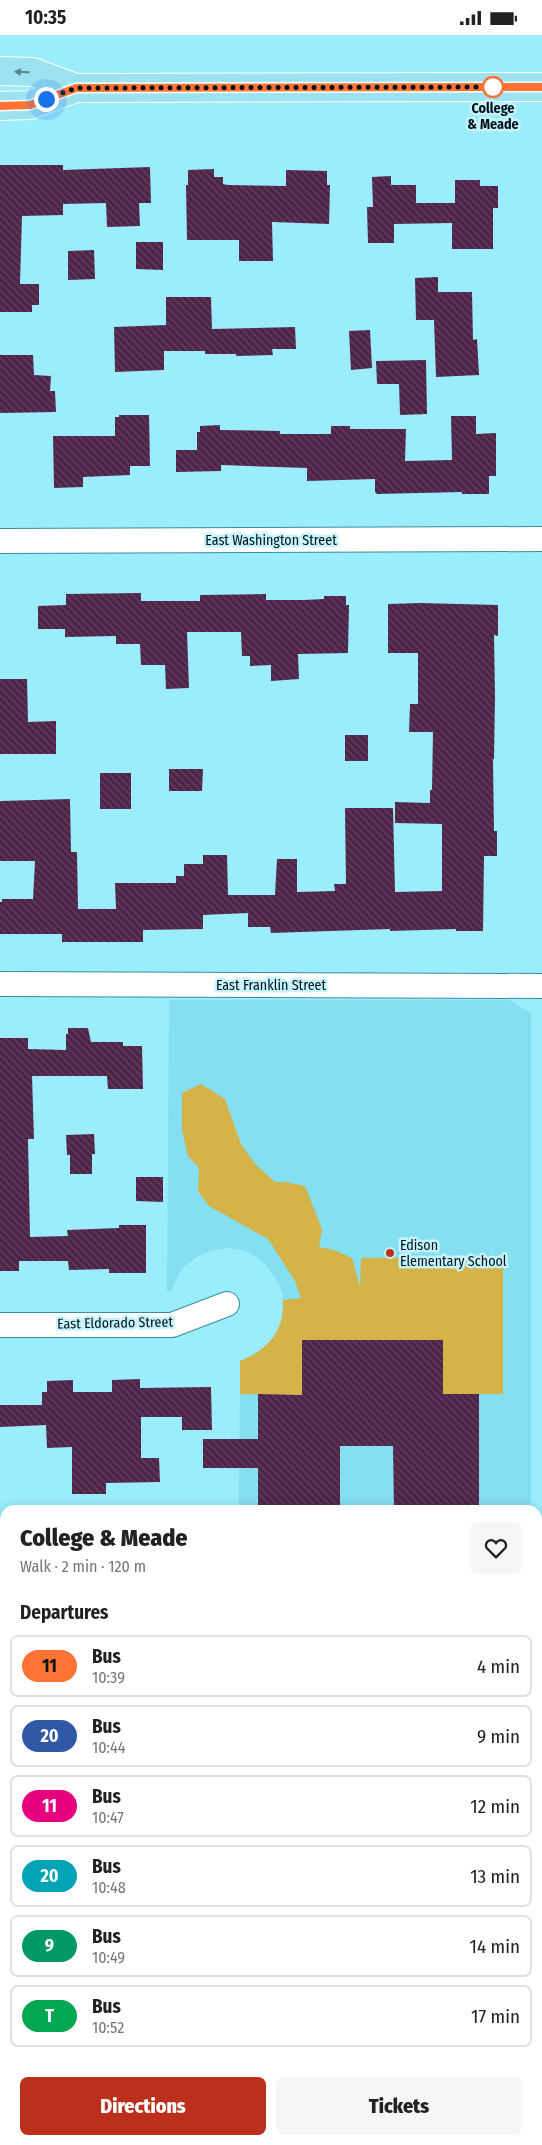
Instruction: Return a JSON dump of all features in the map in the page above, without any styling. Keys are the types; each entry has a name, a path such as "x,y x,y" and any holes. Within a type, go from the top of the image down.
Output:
{"main road":[{"path":"0,71 33,72 76,88"},
{"path":"0,106 30,105 76,88 542,87"}],"street":[{"name":"East Washington Street","path":"0,541 542,539"},
{"name":"East Franklin Street","path":"0,984 542,986"},
{"name":"East Eldorado Street","path":"0,1325 172,1325 228,1304"}],"shaded area":[{"name":"Edison Elementary School","path":"169,1000 509,1000 531,1013 531,1505 239,1505 240,1361 265,1348 276,1335 282,1319 283,1296 279,1284 265,1264 255,1256 243,1250 229,1248 212,1250 198,1256 185,1266 171,1291 167,1291"},
{"path":"201,1084 225,1099 241,1144 255,1164 275,1182 305,1186 322,1229 319,1247 334,1250 352,1258 360,1287 361,1258 503,1257 503,1394 443,1394 443,1340 302,1340 302,1376 313,1395 240,1394 240,1361 259,1351 273,1338 281,1321 283,1300 301,1298 295,1281 268,1239 209,1206 198,1191 199,1168 188,1156 182,1130 182,1093"}],"building":[{"path":"0,165 63,165 63,170 150,167 151,203 139,203 140,226 107,227 106,203 63,204 63,215 22,216 20,284 39,284 39,305 32,305 32,312 0,312"},
{"path":"214,169 214,177 223,177 223,184 228,185 286,186 286,170 327,171 327,185 330,185 329,224 272,222 273,261 239,261 239,240 187,240 186,185 188,185 188,170"},
{"path":"391,176 391,185 416,185 416,203 455,203 455,180 480,180 480,186 498,186 498,208 493,208 493,249 452,249 452,223 394,224 394,243 368,243 367,207 373,207 372,177"},
{"path":"136,242 163,242 163,270 136,269"},
{"path":"94,250 95,279 68,280 68,251"},
{"path":"438,277 438,292 472,292 473,340 477,339 479,375 436,377 434,320 416,320 415,278"},
{"path":"166,297 211,297 212,329 295,327 296,349 272,349 273,355 236,356 236,354 205,354 205,351 164,351 164,370 115,372 114,327 166,325"},
{"path":"370,330 372,368 351,370 349,331"},
{"path":"0,355 33,355 34,375 51,376 50,391 55,391 56,412 0,413"},
{"path":"426,360 427,414 400,415 399,384 377,384 376,361"},
{"path":"119,415 149,415 150,466 130,466 130,475 83,477 83,487 54,488 53,436 115,436 115,417 119,417"},
{"path":"451,416 476,416 476,434 496,433 496,476 489,476 489,494 462,494 462,492 377,494 375,492 375,479 307,481 307,468 221,465 221,471 176,472 176,450 197,450 197,432 200,432 200,426 220,425 220,430 280,431 280,434 331,434 331,426 350,426 350,429 406,429 405,461 452,460"},
{"path":"141,593 141,601 200,601 200,595 266,594 266,600 324,599 324,596 346,596 346,605 349,605 348,653 298,654 299,679 271,681 271,665 250,666 250,656 242,656 241,632 187,632 189,688 166,689 165,665 141,665 140,644 116,644 116,636 65,637 65,629 38,629 38,606 66,605 66,594"},
{"path":"388,604 498,605 498,636 494,635 493,759 494,831 497,831 497,856 484,856 483,931 456,931 456,929 390,931 390,929 271,933 270,927 248,927 248,913 203,915 203,929 143,930 143,942 62,942 62,934 0,934 0,902 2,902 2,899 33,899 35,861 0,861 0,801 70,799 71,852 77,852 78,909 116,909 115,883 176,883 176,876 184,876 184,864 203,864 203,855 227,855 228,895 275,895 277,859 297,859 297,892 335,891 334,884 346,884 345,808 393,808 395,892 442,891 442,824 395,823 395,802 430,803 430,790 432,790 433,732 409,732 410,704 418,704 418,653 388,653"},
{"path":"0,679 27,679 28,722 56,721 56,754 0,754"},
{"path":"345,735 368,735 368,761 345,761"},
{"path":"169,769 203,769 202,791 169,791"},
{"path":"100,773 131,773 131,809 100,809"},
{"path":"68,1028 88,1028 91,1042 123,1042 123,1046 142,1046 143,1089 108,1089 107,1076 32,1076 34,1139 28,1139 30,1237 68,1236 67,1230 119,1228 119,1225 146,1225 146,1273 109,1273 109,1269 69,1270 68,1261 19,1261 19,1271 0,1271 0,1038 28,1038 28,1049 66,1050"},
{"path":"94,1134 95,1154 92,1154 92,1174 70,1174 70,1155 67,1155 66,1135"},
{"path":"136,1177 163,1177 163,1202 136,1201"},
{"path":"302,1340 443,1340 443,1394 479,1394 479,1505 394,1505 393,1446 340,1446 340,1505 258,1505 258,1468 203,1468 203,1439 258,1439 258,1394 302,1395"},
{"path":"140,1379 140,1388 211,1387 212,1430 182,1430 182,1417 141,1417 141,1458 159,1458 160,1482 106,1483 106,1494 72,1494 72,1447 47,1448 46,1425 0,1427 0,1405 42,1405 42,1392 47,1392 47,1381 73,1380 73,1392 112,1392 112,1380"}],"bus line":[{"name":"11","path":"0,106 30,105 76,88 281,86 542,87"}],"place":[{"name":"College & Meade","path":"493,87"},
{"name":"Edison Elementary School","path":"390,1253"}],"route":[{"path":"46,99 76,88 281,86 493,87"}]}
